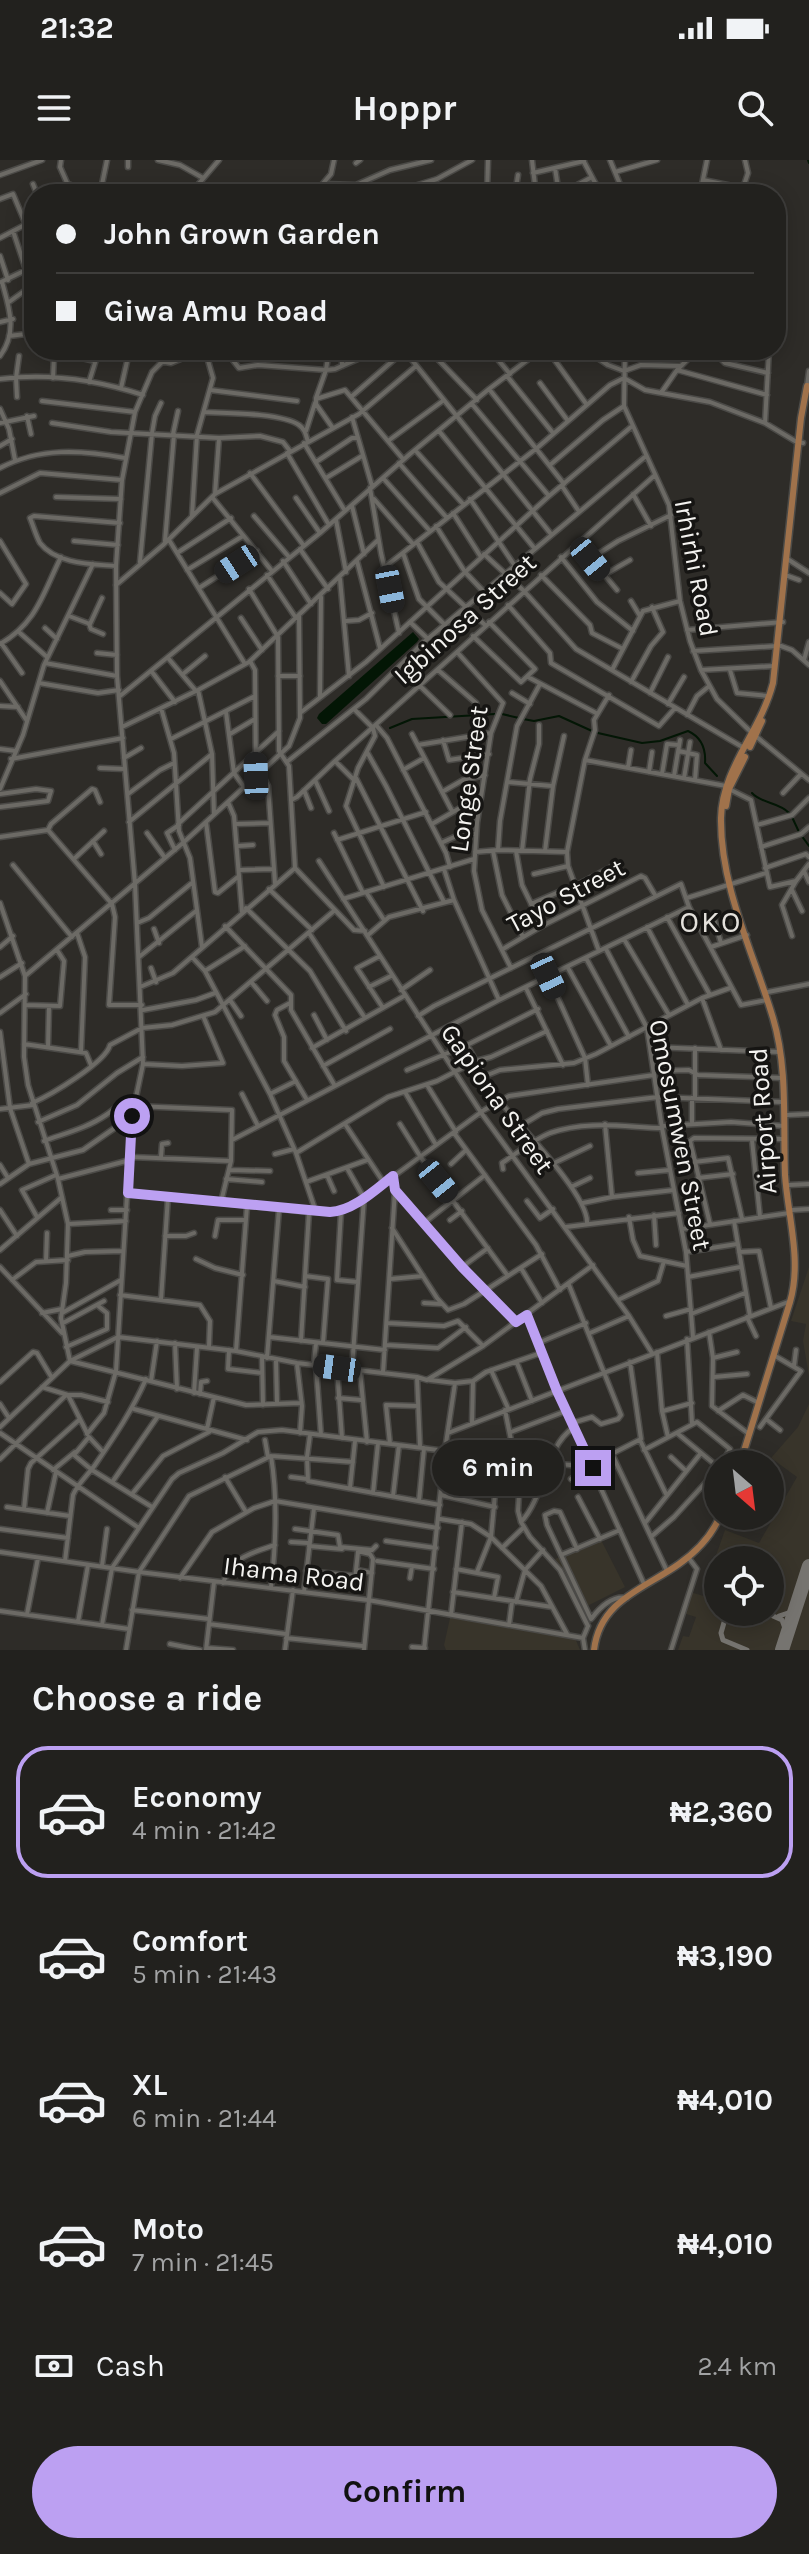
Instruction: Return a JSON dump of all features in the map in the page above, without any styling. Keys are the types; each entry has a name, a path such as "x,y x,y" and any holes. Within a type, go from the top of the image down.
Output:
{"main road":[{"path":"781,623 807,386"},
{"path":"754,734 776,687 801,443"},
{"path":"754,734 770,696 779,646"},
{"name":"Airport Road","path":"745,1450 800,1276 784,1139 781,1052 768,996 732,884 727,855 725,823 728,788 744,748 754,734"},
{"name":"Airport Road","path":"728,788 754,734"},
{"name":"Airport Road","path":"732,884 783,1047 796,1274 777,1357 746,1450"},
{"path":"626,1597 689,1558 715,1530"},
{"path":"596,1650 608,1619 626,1597 689,1558"}],"street":[{"path":"0,175 29,162 42,160"},
{"path":"59,160 68,184"},
{"path":"101,184 107,160"},
{"path":"128,160 128,167"},
{"path":"158,160 180,165 203,178"},
{"path":"199,184 219,160"},
{"path":"323,184 331,174 334,160"},
{"path":"358,184 390,170 431,160"},
{"path":"421,184 472,160"},
{"path":"487,184 488,160"},
{"path":"532,160 535,184"},
{"path":"610,160 620,184"},
{"path":"615,172 657,160"},
{"path":"702,184 707,160"},
{"path":"744,184 748,173 745,160"},
{"path":"533,173 583,161 596,184"},
{"path":"555,168 557,184"},
{"path":"517,184 518,175"},
{"path":"579,184 592,177"},
{"path":"703,180 717,184"},
{"path":"0,199 13,194 24,220"},
{"path":"0,238 24,226"},
{"path":"13,231 24,263"},
{"path":"1,259 8,280"},
{"path":"0,356 13,319 1,282 24,272"},
{"path":"0,304 24,291"},
{"path":"0,322 13,319"},
{"path":"9,336 24,334"},
{"path":"17,397 19,356"},
{"path":"53,378 54,360"},
{"path":"88,382 95,361 91,360"},
{"path":"121,388 127,360"},
{"path":"47,1513 55,1471 75,1455 104,1413 116,1371 132,1116 143,1060 135,884 117,676 116,566 122,480 135,412 160,361 171,363 178,360"},
{"path":"192,517 197,435 213,378 207,360"},
{"path":"233,360 239,368 258,365 326,370 356,360"},
{"path":"328,360 305,432 306,442 345,511"},
{"path":"342,360 342,366"},
{"path":"351,397 393,360"},
{"path":"412,360 551,534"},
{"path":"438,360 549,496"},
{"path":"497,360 553,434"},
{"path":"39,683 98,693 120,693 152,672 336,520 401,461 527,360"},
{"path":"555,360 587,405"},
{"path":"601,360 624,371 641,365 679,368 767,395"},
{"name":"Irhirhi Road","path":"625,360 624,406 666,498 671,515 680,601 693,651 708,687 754,734 809,780"},
{"path":"661,393 687,360"},
{"path":"722,360 768,373"},
{"path":"765,423 769,360"},
{"path":"116,585 214,495 362,411 416,366"},
{"path":"807,386 809,371"},
{"path":"0,379 53,378 121,388 143,395"},
{"path":"386,566 537,448 610,385 624,378 645,390 710,402 765,423 801,443"},
{"path":"540,383 568,421"},
{"path":"489,389 550,465 578,510"},
{"path":"210,390 297,401"},
{"path":"315,401 345,390 447,518"},
{"path":"388,441 444,400"},
{"path":"42,401 135,412"},
{"path":"315,401 332,427"},
{"path":"140,565 152,433 161,403"},
{"path":"550,465 624,406"},
{"path":"0,409 12,439 16,461"},
{"path":"178,411 173,434 167,541 255,670 258,774 268,786 276,884"},
{"path":"204,412 273,418 296,423 305,432"},
{"path":"27,416 31,434"},
{"path":"3,422 34,416"},
{"path":"352,417 371,487 378,540 399,633"},
{"path":"52,423 130,432 273,438 283,442 329,525"},
{"path":"300,713 399,633 516,525 632,427"},
{"path":"439,431 535,549"},
{"path":"25,976 184,842 281,754 296,733 300,713 298,616 257,551 214,495 219,438"},
{"path":"316,462 352,438 358,438"},
{"path":"0,446 12,439"},
{"path":"415,450 463,504"},
{"path":"0,468 52,451 99,453 125,458"},
{"path":"326,478 362,456"},
{"path":"288,761 354,709 428,639 646,456"},
{"path":"0,493 40,473 122,480"},
{"path":"250,473 328,589"},
{"name":"Igbinosa Street","path":"291,800 655,475"},
{"path":"383,478 430,531"},
{"path":"633,494 651,526"},
{"path":"56,497 121,499"},
{"path":"296,498 320,533"},
{"path":"372,498 415,543 439,582 535,669 521,682 473,636"},
{"path":"470,499 515,566"},
{"path":"352,505 364,554"},
{"path":"453,513 483,556 507,574 576,649 744,748"},
{"path":"590,559 618,541 671,515"},
{"path":"254,516 290,557"},
{"path":"116,566 61,557 40,543 31,517 120,523"},
{"path":"177,553 231,518"},
{"path":"336,520 346,572"},
{"path":"436,526 465,572 485,593"},
{"path":"187,570 243,535"},
{"path":"122,727 248,662 321,597 378,540"},
{"path":"0,541 26,584 10,604 0,593"},
{"path":"74,541 118,545"},
{"path":"578,542 617,590"},
{"path":"199,588 257,551"},
{"path":"403,553 419,599 445,625"},
{"path":"22,673 1,644 20,633 33,614 61,557"},
{"path":"561,557 597,602 633,631"},
{"path":"604,576 630,560"},
{"path":"789,560 809,573"},
{"path":"283,561 311,604"},
{"path":"357,561 380,649"},
{"path":"0,807 48,801 51,791 0,792 46,660 93,564"},
{"path":"541,575 590,625 592,633 623,649"},
{"path":"788,576 799,580"},
{"path":"340,578 349,676"},
{"path":"249,589 278,637 279,731 281,754 288,761 295,868 354,930 366,933 384,920 454,900"},
{"path":"320,697 321,597"},
{"path":"89,624 102,598"},
{"path":"631,601 640,616"},
{"path":"612,670 640,616 652,607 680,601"},
{"path":"508,605 550,653 550,662 661,727 675,708"},
{"path":"631,682 651,646 663,632 652,607"},
{"path":"346,621 359,620 372,613"},
{"path":"69,616 103,634"},
{"path":"241,618 262,650"},
{"path":"410,622 428,639"},
{"path":"687,630 781,623"},
{"path":"45,628 57,639"},
{"path":"20,633 46,660 117,676"},
{"path":"804,660 809,642"},
{"path":"693,651 779,646 792,650 809,665"},
{"name":"Longe Street","path":"457,652 502,702 491,733 474,859 475,881 482,910 511,968"},
{"path":"97,653 117,655"},
{"path":"183,674 205,656"},
{"path":"650,693 668,657"},
{"path":"168,658 197,691 212,754 214,814"},
{"path":"701,670 775,666"},
{"path":"729,669 737,693 770,696"},
{"path":"438,670 476,703"},
{"path":"152,672 175,702"},
{"path":"278,676 300,676"},
{"path":"528,677 596,713"},
{"path":"668,704 684,677"},
{"path":"0,681 27,721"},
{"path":"523,937 502,895 495,850 517,726 540,684"},
{"path":"419,685 450,715"},
{"path":"687,715 697,696 708,687"},
{"path":"512,693 530,704"},
{"path":"599,951 568,866 567,852 585,760 595,730 596,713 609,695"},
{"path":"171,739 255,696"},
{"path":"0,706 18,707"},
{"path":"161,708 171,739 178,824 190,858 202,947"},
{"path":"354,709 387,738 432,824 441,843 454,900 499,1000"},
{"path":"226,712 234,773 244,787"},
{"path":"230,734 255,719"},
{"path":"539,725 539,744 519,851 522,885 542,926"},
{"path":"374,727 375,738 346,804 384,887"},
{"path":"175,850 167,833 279,731"},
{"path":"418,746 491,733"},
{"path":"412,734 452,811"},
{"path":"545,851 553,786 564,736"},
{"path":"11,759 123,738"},
{"path":"443,740 449,760 489,754"},
{"path":"684,778 690,742"},
{"path":"662,774 667,744 679,745 688,753 697,755 695,780"},
{"path":"674,776 679,745"},
{"path":"124,758 141,748"},
{"path":"0,749 16,751"},
{"path":"628,768 631,750"},
{"path":"367,752 444,902"},
{"path":"649,772 652,752"},
{"path":"129,822 212,754"},
{"path":"403,770 424,758"},
{"path":"585,760 695,780 728,788 751,800 769,886 796,881"},
{"path":"335,761 355,780 382,826 423,911"},
{"path":"128,794 174,763"},
{"path":"100,768 125,769"},
{"path":"783,793 801,774"},
{"path":"442,792 463,780 485,775"},
{"path":"315,780 329,811"},
{"path":"507,782 553,786"},
{"path":"48,830 92,789 100,802"},
{"path":"304,790 311,808"},
{"path":"432,824 481,796"},
{"path":"757,825 792,815 809,798"},
{"path":"228,802 234,812 244,910 310,971 346,1031"},
{"path":"337,840 426,812"},
{"path":"206,822 215,892 218,893 239,873 273,869"},
{"path":"235,824 270,823"},
{"path":"761,847 801,834 809,827"},
{"path":"0,837 48,830"},
{"path":"48,830 112,904 115,917 111,1007 142,1008 196,1000 215,993"},
{"path":"74,859 104,831"},
{"path":"147,833 165,858"},
{"path":"334,833 364,892 384,920"},
{"path":"441,843 461,834 476,834"},
{"path":"93,841 101,854"},
{"path":"238,846 253,845"},
{"path":"475,852 567,852"},
{"path":"687,898 732,884 806,854 809,857"},
{"path":"343,899 474,859"},
{"name":"Gapiona Street","path":"319,861 482,1114 654,1352"},
{"path":"792,936 782,905 809,864"},
{"path":"13,865 75,935 85,957 81,1052"},
{"path":"534,874 568,866"},
{"path":"531,904 575,887 611,867"},
{"path":"140,987 173,973 295,868"},
{"path":"804,871 809,882"},
{"name":"Tayo Street","path":"503,949 641,876 655,895"},
{"path":"137,924 193,882"},
{"path":"418,1017 434,1006 681,884 689,907 730,988 743,1006 809,984"},
{"path":"269,889 310,932 365,1019"},
{"path":"792,890 802,911"},
{"path":"0,903 25,976 24,1044 32,1104 57,1177 68,1224 62,1311 63,1335 70,1361"},
{"path":"232,1140 499,1000 689,907"},
{"path":"0,1109 32,1104 71,1083 107,1054 110,1045 142,1028 204,1017 222,1007 335,910"},
{"path":"139,958 196,911"},
{"path":"667,917 710,996"},
{"path":"714,919 721,943"},
{"path":"225,926 291,995 291,1010 335,1086"},
{"path":"647,927 688,1005"},
{"path":"154,929 159,943"},
{"path":"711,947 747,935"},
{"path":"0,947 13,936"},
{"path":"624,939 669,1015"},
{"path":"205,971 245,946"},
{"name":"Omosumwen Street","path":"605,948 647,1028 686,1252 691,1311 692,1423"},
{"path":"25,1005 61,1004 64,961 57,950"},
{"path":"380,956 358,966 383,1008"},
{"path":"192,957 205,971 270,1094 295,1151 316,1212"},
{"path":"586,958 629,1037"},
{"path":"0,977 22,963"},
{"path":"567,966 611,1046"},
{"path":"151,968 156,982"},
{"path":"312,1048 383,1008 430,970"},
{"path":"369,987 391,976"},
{"path":"548,976 585,1058 588,1085"},
{"path":"252,983 267,1001"},
{"path":"526,988 563,1065"},
{"path":"485,1076 500,1070 563,1065 585,1058 702,998 730,988"},
{"path":"0,1013 26,994"},
{"path":"702,998 721,1050"},
{"path":"230,1000 241,1016"},
{"path":"291,1002 275,1012 284,1037 284,1061 307,1100"},
{"path":"48,1047 49,1006"},
{"path":"407,1070 444,1056 538,1009"},
{"path":"314,1015 327,1040"},
{"path":"38,1122 77,1105 117,1073 143,1060 182,1066 223,1063 204,1017"},
{"path":"323,1066 390,1029"},
{"path":"275,1154 295,1151 379,1102 456,1073 476,1061 547,1031"},
{"path":"0,1032 3,1083 29,1164"},
{"path":"24,1044 81,1052 87,1055 91,1065"},
{"path":"467,1045 500,1102 536,1140 583,1203 587,1223"},
{"path":"650,1047 781,1052"},
{"path":"692,1122 695,1048"},
{"path":"128,1193 309,1212 341,1212 500,1102 520,1094 689,1070 695,1074 782,1078"},
{"path":"270,1094 296,1081"},
{"path":"427,1085 466,1150 542,1254 560,1291"},
{"path":"405,1092 436,1145"},
{"path":"242,1094 258,1126"},
{"path":"522,1125 542,1113 558,1109 658,1097 783,1102"},
{"path":"44,1141 70,1133 105,1116 126,1100 135,1099"},
{"path":"134,1106 231,1110 231,1161 221,1202"},
{"path":"787,1115 809,1114"},
{"path":"0,1184 29,1164 83,1150 132,1116"},
{"path":"503,1169 501,1164 536,1140 568,1128 605,1124 662,1127 692,1122 784,1126"},
{"path":"345,1124 384,1183"},
{"path":"400,1124 508,1276"},
{"path":"605,1124 612,1197"},
{"path":"710,1224 689,1143 691,1139 784,1139"},
{"path":"752,1139 760,1217"},
{"path":"161,1157 162,1144 168,1143"},
{"path":"552,1164 590,1146"},
{"path":"451,1164 466,1150"},
{"path":"37,1217 22,1190 57,1177 130,1158 231,1161"},
{"path":"694,1162 727,1158 742,1219"},
{"path":"305,1183 367,1160"},
{"path":"0,1165 8,1178"},
{"path":"347,1168 364,1198 352,1369"},
{"path":"230,1170 270,1171"},
{"path":"638,1173 670,1170"},
{"path":"698,1178 733,1174"},
{"path":"327,1175 334,1191"},
{"path":"424,1223 485,1175"},
{"path":"383,1374 395,1190 393,1176"},
{"path":"571,1187 590,1178"},
{"path":"226,1179 262,1182"},
{"path":"789,1185 809,1184"},
{"path":"395,1190 462,1267 516,1322"},
{"path":"583,1203 674,1190"},
{"path":"0,1250 62,1197"},
{"path":"161,1300 168,1197"},
{"path":"527,1201 540,1218 553,1209"},
{"path":"236,1351 247,1206"},
{"path":"263,1405 262,1373 269,1337 279,1208"},
{"path":"682,1229 809,1209"},
{"path":"0,1210 17,1236"},
{"path":"111,1210 127,1210"},
{"path":"450,1220 462,1211"},
{"path":"301,1341 309,1212"},
{"path":"337,1280 341,1212"},
{"path":"566,1227 679,1213"},
{"path":"654,1215 656,1245"},
{"path":"629,1217 640,1256 687,1266"},
{"path":"215,1236 218,1220 246,1220"},
{"path":"68,1224 126,1221"},
{"path":"734,1221 748,1317 756,1336"},
{"path":"392,1228 449,1310 542,1254"},
{"path":"46,1261 47,1233"},
{"path":"165,1236 194,1233"},
{"path":"686,1252 737,1244"},
{"path":"462,1267 488,1248"},
{"path":"12,1280 34,1263 85,1252 123,1251"},
{"path":"739,1252 759,1251 771,1308"},
{"path":"196,1259 243,1275"},
{"path":"618,1300 658,1281 664,1261"},
{"path":"427,1380 483,1346 593,1265"},
{"path":"0,1267 63,1335"},
{"path":"688,1277 740,1267"},
{"path":"521,1268 542,1303"},
{"path":"305,1276 358,1282"},
{"path":"390,1279 423,1276"},
{"path":"323,1343 328,1279"},
{"path":"42,1313 62,1311 121,1280"},
{"path":"274,1281 305,1287"},
{"path":"502,1548 531,1511 556,1447 572,1425 592,1417 601,1424 620,1417 605,1371 569,1285"},
{"path":"666,1316 745,1293"},
{"path":"120,1295 200,1305 210,1321 209,1347"},
{"path":"65,1322 104,1301"},
{"path":"448,1433 790,1302"},
{"path":"424,1303 442,1304"},
{"path":"66,1347 107,1329 107,1313 97,1305"},
{"path":"527,1315 557,1391 644,1584"},
{"path":"590,1333 629,1316"},
{"path":"387,1323 444,1326 458,1321 483,1346"},
{"path":"538,1343 586,1323"},
{"path":"269,1337 354,1347 438,1348 466,1327"},
{"path":"709,1332 713,1358 712,1406 749,1434"},
{"path":"139,1528 0,1430 70,1361 118,1337 455,1383 473,1381 491,1370 541,1353"},
{"path":"65,1561 76,1486 92,1470 134,1409 148,1380 157,1341"},
{"path":"175,1343 177,1389"},
{"path":"316,1343 321,1435"},
{"path":"197,1346 197,1394"},
{"path":"229,1350 228,1369 262,1373"},
{"path":"794,1366 796,1350"},
{"path":"0,1382 33,1352 37,1353 52,1378"},
{"path":"654,1352 668,1437"},
{"path":"713,1358 737,1352"},
{"path":"760,1427 801,1373 800,1369 777,1357"},
{"path":"276,1360 277,1402"},
{"path":"70,1361 197,1394 263,1405 300,1403"},
{"path":"630,1362 640,1440 666,1494"},
{"path":"297,1363 302,1406 300,1433"},
{"path":"517,1363 532,1401"},
{"path":"337,1368 342,1438"},
{"path":"491,1370 507,1410 518,1461 518,1511 522,1525 560,1570 588,1626"},
{"path":"360,1371 367,1442"},
{"path":"712,1377 747,1374"},
{"path":"417,1377 422,1448 419,1501"},
{"path":"197,1394 201,1382 207,1381"},
{"path":"473,1381 474,1423"},
{"path":"412,1647 424,1649 455,1383"},
{"path":"42,1387 108,1402"},
{"path":"67,1395 88,1436 103,1452"},
{"path":"0,1459 67,1395"},
{"path":"718,1411 743,1395 759,1403"},
{"path":"209,1430 214,1397"},
{"path":"338,1398 361,1400"},
{"path":"662,1411 692,1403"},
{"path":"0,1404 9,1418"},
{"path":"390,1444 386,1405 418,1406"},
{"path":"134,1409 247,1440"},
{"path":"511,1432 566,1411"},
{"path":"113,1481 158,1416"},
{"path":"766,1419 780,1430"},
{"path":"24,1509 28,1469 79,1420"},
{"path":"644,1450 692,1423 700,1423 729,1450"},
{"path":"132,1494 163,1456 209,1430"},
{"path":"102,1625 112,1568 152,1507 179,1473 265,1430 518,1461 592,1466"},
{"path":"676,1433 704,1455"},
{"path":"307,1479 310,1434"},
{"path":"265,1440 275,1501 271,1587"},
{"path":"571,1479 640,1440"},
{"path":"350,1488 355,1441"},
{"path":"373,1493 378,1443"},
{"path":"393,1496 399,1445"},
{"path":"645,1523 701,1453"},
{"path":"612,1454 667,1571"},
{"path":"75,1455 92,1470 152,1507"},
{"path":"126,1650 139,1572 187,1498 269,1456 353,1462"},
{"path":"671,1457 686,1471"},
{"path":"467,1476 496,1483 491,1537 477,1572"},
{"path":"225,1477 246,1512"},
{"path":"291,1477 440,1505"},
{"path":"652,1536 704,1484"},
{"path":"441,1495 495,1507"},
{"path":"578,1497 600,1539"},
{"path":"180,1578 212,1532 246,1512 275,1501 438,1528"},
{"path":"7,1507 70,1516"},
{"path":"304,1592 314,1508"},
{"path":"577,1549 558,1510 544,1518 591,1619"},
{"path":"440,1519 471,1524 491,1537 541,1586 567,1634"},
{"path":"451,1615 462,1522"},
{"path":"0,1529 68,1538"},
{"path":"102,1567 107,1529"},
{"path":"295,1529 339,1536 340,1547 374,1550 376,1546"},
{"path":"561,1555 620,1530"},
{"path":"386,1541 436,1548"},
{"path":"132,1610 365,1649 373,1557 358,1551 291,1542"},
{"path":"223,1583 239,1558 275,1545"},
{"path":"509,1625 525,1570 543,1550"},
{"path":"354,1588 358,1551"},
{"name":"Ihama Road","path":"0,1552 180,1578 368,1600 583,1638"},
{"path":"27,1614 38,1558"},
{"path":"671,1650 697,1569 689,1558"},
{"path":"377,1561 434,1569"},
{"path":"78,1622 88,1564"},
{"path":"410,1578 412,1566"},
{"path":"456,1569 498,1577 494,1598"},
{"path":"306,1571 372,1573"},
{"path":"204,1649 214,1582"},
{"path":"285,1650 293,1590"},
{"path":"453,1592 552,1607"},
{"path":"585,1650 583,1638 591,1619 608,1602 618,1596 626,1597"},
{"path":"0,1611 129,1629"},
{"path":"170,1644 233,1650"}],"shaded area":[{"path":"413,632 419,639 417,642 326,724 322,724 317,718 319,714"},
{"path":"809,1267 809,1376 803,1341 806,1324 791,1321"},
{"path":"809,1404 809,1650 678,1650 683,1636 689,1637 696,1617 683,1613 690,1592 704,1596 704,1626 784,1626 784,1546 719,1546 725,1530 759,1543 766,1530 784,1530 784,1500 797,1477 784,1468 784,1450 778,1450 798,1427"},
{"path":"601,1540 625,1587 581,1609 555,1559"},
{"path":"450,1618 575,1638 580,1650 446,1650 444,1645"}],"waterway":[{"path":"390,728 412,719 495,714"},
{"path":"502,714 519,718"},
{"path":"523,719 534,721 559,716 592,731"},
{"path":"598,733 642,743 660,741 688,731 699,740 705,753 705,763 717,776"},
{"path":"752,793 789,813"},
{"path":"792,817 799,832"},
{"path":"801,835 809,846"}],"taxiway":[{"path":"784,1614 796,1606"},
{"path":"723,1626 723,1640 747,1650"},
{"path":"784,1626 787,1634"},
{"path":"780,1650 783,1646"}],"runway":[{"path":"782,1650 809,1566"}],"district":[{"name":"OKO","path":"711,922"}],"route":[{"path":"132,1116 128,1193 309,1212 341,1212 393,1176 395,1190 462,1267 516,1322 527,1315 557,1391 593,1468"}]}
